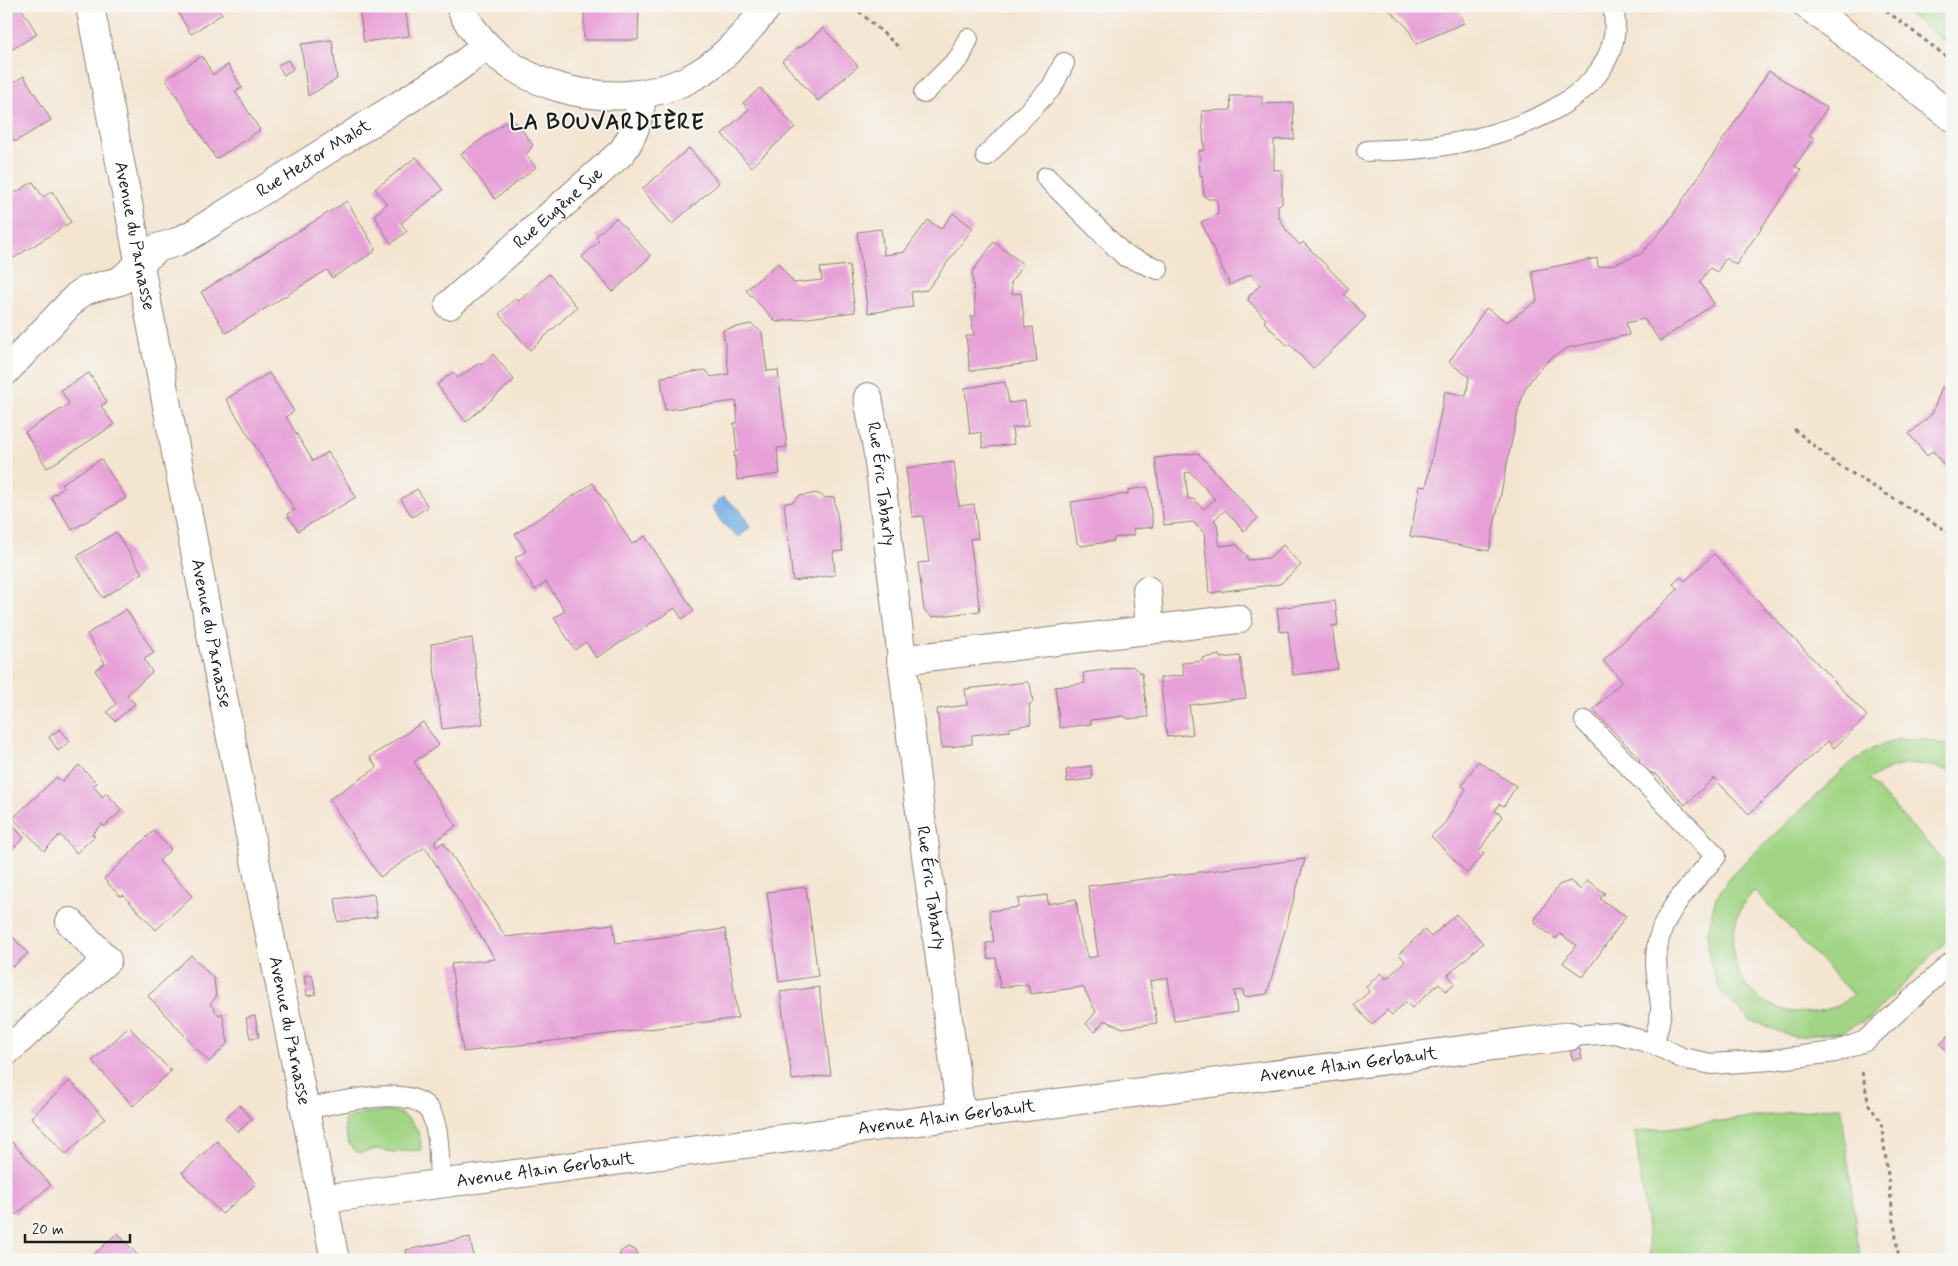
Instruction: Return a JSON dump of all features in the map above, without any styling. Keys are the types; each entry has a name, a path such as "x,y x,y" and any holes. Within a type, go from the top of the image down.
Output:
{"street":[{"name":"Avenue du Parnasse","path":"90,6 241,790 335,1260"},
{"path":"460,6 473,31 485,46 505,62 556,87 610,96 643,94 674,86 706,69 723,57 741,39 768,6"},
{"path":"1808,6 1952,117"},
{"name":"Rue Hector Malot","path":"6,371 76,296 86,290 120,280 156,248 177,242 193,234 449,74 485,46"},
{"name":"Rue Eugène Sue","path":"449,305 618,157 632,139 643,94"},
{"name":"Rue Éric Tabarly","path":"868,397 878,454 901,660 961,1115"},
{"path":"1146,590 1150,630"},
{"path":"901,660 1238,619"},
{"path":"6,1052 107,960 70,922"},
{"name":"Avenue Alain Gerbault","path":"323,1199 1570,1036"}],"lane":[{"path":"1367,151 1431,147 1472,140 1517,126 1575,98 1603,68 1611,50 1615,30 1613,6"},
{"path":"924,93 960,57 968,39"},
{"path":"986,156 1052,88 1064,63"},
{"path":"1046,178 1125,256 1158,269"},
{"path":"1585,721 1716,856 1678,900 1666,920 1657,947 1656,972 1661,1008 1654,1044"},
{"path":"1570,1036 1615,1033 1654,1044 1682,1058 1712,1064 1771,1060 1835,1052 1865,1041 1952,962"},
{"path":"305,1109 389,1095 409,1097 425,1104 432,1115 436,1131 440,1184"}],"path":[{"path":"853,6 901,49"},
{"path":"1880,6 1952,61"},
{"path":"1794,429 1835,463 1952,534"},
{"path":"1855,1045 1869,1105 1881,1122 1899,1260"}],"green space":[{"path":"1898,6 1952,6 1952,47"},
{"path":"1899,739 1927,740 1952,747 1952,772 1941,768 1909,764 1889,769 1869,780 1952,870 1952,935 1871,1017 1842,1032 1794,1037 1749,1020 1720,991 1708,954 1708,930 1716,898 1731,875 1852,762 1874,748","holes":["1755,891 1853,995 1834,1007 1814,1012 1794,1012 1776,1007 1760,999 1747,986 1738,971 1733,952 1734,931 1741,909 1746,900"]},
{"path":"1841,1106 1860,1260 1651,1260 1635,1132"},
{"path":"390,1111 409,1119 413,1124 419,1136 421,1150 393,1152 376,1149 360,1153 355,1151 349,1144 346,1136 344,1121 364,1113"}],"water":[{"path":"723,497 740,510 750,527 739,537 723,524 712,507"}],"building":[{"path":"6,6 20,6 37,34 6,53"},
{"path":"174,6 217,6 222,14 191,34"},
{"path":"359,6 405,6 409,36 364,42"},
{"path":"584,6 639,6 638,40 584,40"},
{"path":"1385,6 1457,6 1464,23 1416,44 1408,28"},
{"path":"823,28 858,66 818,101 782,61"},
{"path":"332,40 337,79 308,96 301,44"},
{"path":"202,56 213,75 228,65 242,88 235,91 260,130 216,159 166,79"},
{"path":"288,60 293,69 284,75 278,65"},
{"path":"1769,71 1827,108 1809,135 1814,138 1795,166 1801,170 1736,265 1726,258 1717,272 1710,268 1700,282 1714,304 1660,341 1644,319 1626,323 1629,335 1567,348 1550,359 1536,373 1525,389 1518,411 1489,551 1410,536 1420,486 1426,487 1445,391 1466,396 1469,377 1449,362 1486,308 1507,322 1537,301 1532,271 1597,258 1598,267 1615,264 1641,254 1666,225"},
{"path":"24,76 51,120 15,142 6,127 6,87"},
{"path":"760,88 795,127 751,167 722,134 749,109 743,103"},
{"path":"1230,96 1262,96 1262,104 1293,103 1294,139 1274,140 1274,170 1282,170 1282,204 1278,205 1278,215 1286,230 1300,245 1303,242 1349,289 1344,294 1366,317 1313,369 1290,344 1288,346 1264,322 1266,319 1248,300 1250,295 1260,285 1251,274 1230,285 1201,222 1218,214 1217,199 1208,199 1204,196 1202,175 1200,176 1199,151 1204,150 1202,111 1231,110"},
{"path":"504,123 517,123 533,145 526,155 536,167 495,199 461,154"},
{"path":"689,148 719,183 672,224 642,189"},
{"path":"416,157 443,190 401,223 407,231 391,244 374,215 387,204 375,189"},
{"path":"33,182 43,197 52,191 71,222 6,263 6,198"},
{"path":"347,201 375,248 374,252 332,278 327,270 226,333 201,292"},
{"path":"953,213 973,228 927,290 911,292 913,307 868,313 857,232 881,229 884,255 904,252 928,220 941,229"},
{"path":"616,218 651,256 613,292 582,257 599,241 596,236"},
{"path":"994,242 1023,264 1011,282 1012,294 1021,293 1025,328 1033,327 1037,362 970,371 966,336 974,335 971,316 976,316 972,272"},
{"path":"778,263 794,283 822,280 820,268 849,265 855,312 776,322 746,290"},
{"path":"549,274 577,307 530,350 499,314 516,298 519,301"},
{"path":"751,324 762,332 767,371 778,370 787,447 777,448 780,474 737,480 734,452 737,452 734,423 738,422 736,401 665,410 661,377 706,370 711,377 729,374 723,330"},
{"path":"493,354 514,380 466,422 437,385 453,372 458,378 479,363 481,365"},
{"path":"89,373 107,402 101,406 114,425 47,468 25,432 69,404 61,390"},
{"path":"269,373 294,411 286,417 313,461 328,452 356,497 298,531 287,514 295,510 226,399"},
{"path":"1005,382 1009,403 1025,401 1028,426 1012,428 1014,444 983,448 981,432 970,434 965,388"},
{"path":"1942,387 1952,392 1952,476 1933,451 1927,456 1909,434 1932,414"},
{"path":"1198,453 1258,518 1244,531 1225,510 1214,520 1217,524 1220,546 1236,544 1247,556 1247,560 1269,558 1283,545 1301,565 1280,584 1209,593 1204,533 1193,522 1164,525 1155,458","holes":["1190,472 1215,499 1204,509 1193,499 1188,499 1185,473"]},
{"path":"101,459 126,498 72,530 51,497 63,488 61,484"},
{"path":"954,462 959,506 974,504 978,538 970,539 980,611 932,617 924,610 918,563 929,562 923,516 912,517 906,468"},
{"path":"593,483 632,544 645,536 694,611 682,619 675,608 596,658 586,642 575,650 554,618 565,611 546,582 535,590 515,558 526,551 515,534"},
{"path":"1148,487 1153,527 1133,529 1134,535 1114,538 1114,541 1081,546 1077,543 1071,502 1128,494 1128,490"},
{"path":"417,489 428,507 412,517 401,499"},
{"path":"817,493 825,498 834,497 843,551 833,552 835,575 793,581 784,503 793,502 799,496"},
{"path":"116,532 142,573 103,598 77,556"},
{"path":"1714,554 1867,716 1834,748 1828,741 1749,814 1714,778 1685,805 1657,775 1646,771 1640,764 1639,758 1593,710 1622,681 1603,661 1678,589 1673,584 1681,577 1685,581"},
{"path":"1335,601 1338,625 1332,626 1338,669 1293,675 1288,631 1280,632 1277,608"},
{"path":"126,609 154,653 144,659 152,672 127,695 135,704 115,721 107,712 116,704 95,670 105,663 87,634"},
{"path":"472,638 483,724 442,729 431,644"},
{"path":"1220,655 1220,658 1240,656 1246,698 1189,705 1193,734 1167,737 1160,678 1184,675 1182,663 1202,661 1202,658"},
{"path":"1132,666 1142,674 1148,717 1128,719 1124,716 1091,720 1091,724 1060,728 1055,687 1085,683 1083,673"},
{"path":"1027,682 1030,684 1033,702 1029,705 1031,724 1009,728 1010,731 972,735 972,744 942,748 937,709 967,705 965,689"},
{"path":"423,722 439,745 414,762 456,826 434,842 437,847 443,842 506,937 613,924 616,943 725,929 738,1018 463,1052 451,964 495,959 425,847 380,877 329,799 377,768 370,757"},
{"path":"60,729 70,741 58,751 49,737"},
{"path":"1478,761 1516,786 1504,806 1499,804 1495,811 1502,816 1480,850 1484,854 1467,873 1431,836 1444,824 1466,789 1462,786"},
{"path":"79,765 97,783 93,786 103,797 106,793 122,810 104,827 102,824 92,834 95,836 76,853 60,835 44,851 13,818 57,777 62,781"},
{"path":"1091,766 1092,779 1067,782 1066,770"},
{"path":"8,820 24,838 6,855 6,822"},
{"path":"153,831 171,849 159,861 192,896 156,930 123,895 120,896 104,879"},
{"path":"1305,859 1267,994 1244,997 1243,990 1234,991 1237,1012 1174,1021 1168,978 1150,981 1157,1023 1123,1028 1104,1020 1095,1032 1086,1024 1096,1012 1083,987 1030,994 1028,984 1000,988 996,958 988,959 986,943 994,942 989,911 1019,907 1018,899 1047,895 1048,904 1076,899 1081,936 1088,958 1098,956 1088,886"},
{"path":"1587,880 1605,893 1600,899 1626,916 1583,977 1563,963 1576,945 1560,934 1556,939 1536,924 1535,919 1559,885 1570,881 1581,890"},
{"path":"806,887 818,976 779,982 767,892"},
{"path":"374,894 377,917 338,922 335,899"},
{"path":"1456,914 1483,943 1448,975 1455,983 1446,991 1439,983 1412,1008 1406,1002 1392,1015 1387,1010 1372,1025 1354,1005 1370,991 1366,987 1381,973 1386,979 1405,961 1399,954 1424,930 1431,937"},
{"path":"6,930 28,953 13,967 9,964 6,966"},
{"path":"191,955 214,979 216,997 210,1004 219,1015 222,1013 228,1043 209,1062 148,996"},
{"path":"312,974 316,994 307,996 304,976"},
{"path":"819,987 831,1075 792,1080 780,992"},
{"path":"255,1016 259,1037 250,1038 246,1018"},
{"path":"129,1027 171,1071 133,1106 92,1061"},
{"path":"1952,1032 1952,1056 1940,1044"},
{"path":"1580,1049 1582,1058 1573,1060 1570,1051"},
{"path":"70,1081 105,1118 66,1154 31,1117"},
{"path":"239,1105 252,1119 238,1132 225,1118"},
{"path":"217,1141 256,1184 222,1214 182,1173"},
{"path":"12,1142 51,1185 16,1215 6,1204 6,1147"},
{"path":"117,1233 142,1260 88,1260"},
{"path":"470,1237 474,1260 408,1260 406,1250"},
{"path":"628,1247 637,1251 637,1260 620,1260 620,1252"}],"district":[{"name":"LA BOUVARDIÈRE","path":"607,123"}]}
